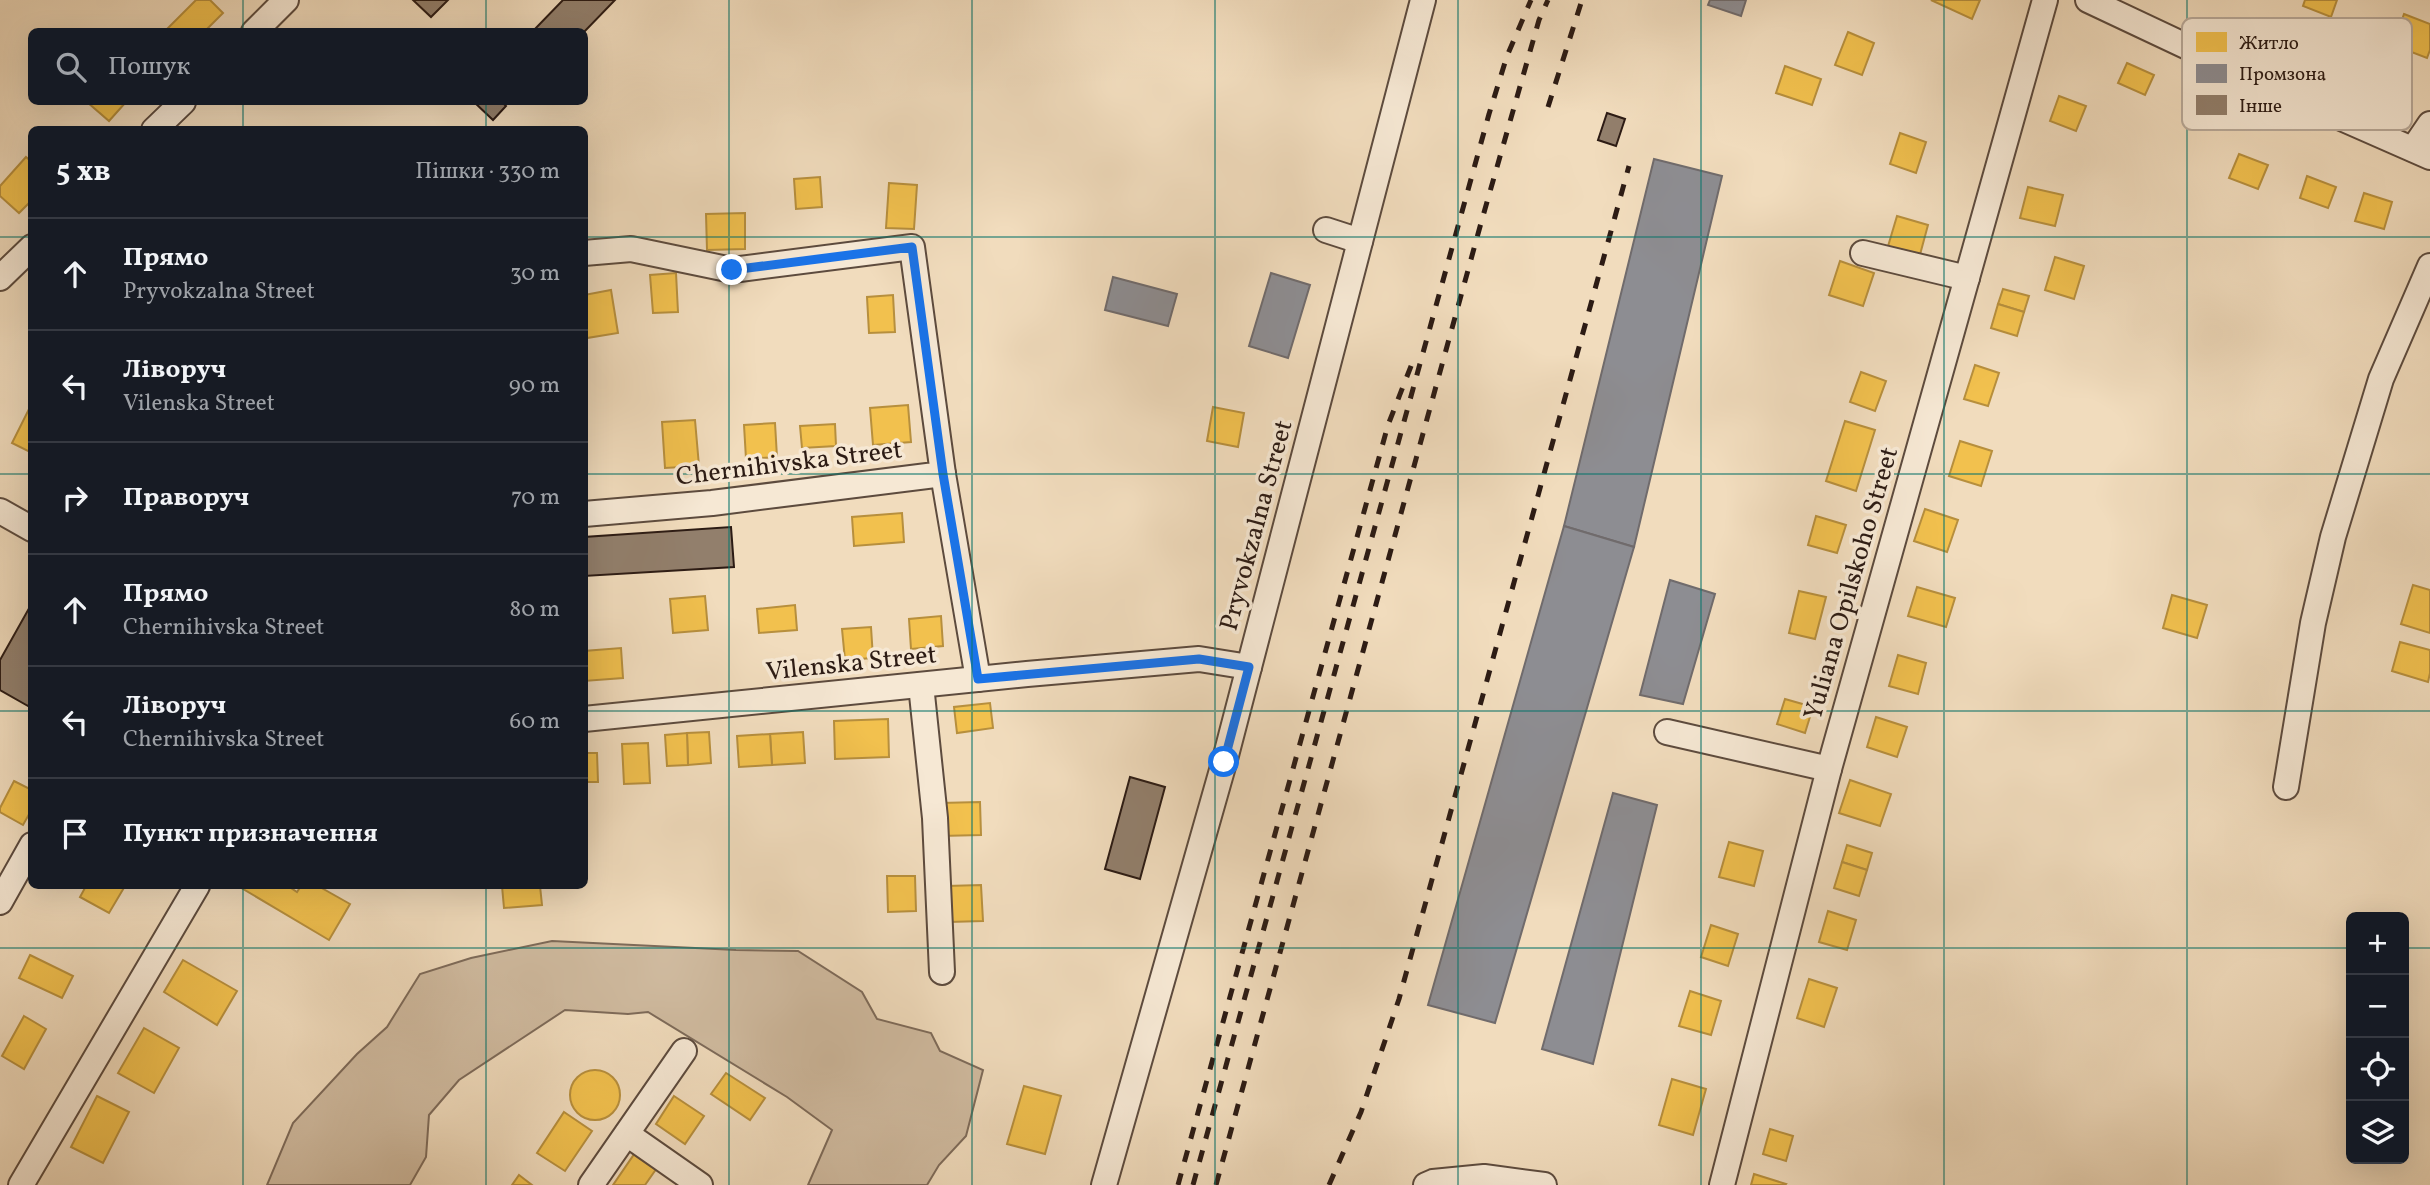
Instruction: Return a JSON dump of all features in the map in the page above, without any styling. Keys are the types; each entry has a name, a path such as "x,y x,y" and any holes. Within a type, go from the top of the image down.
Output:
{"street":[{"path":"258,28 286,0"},
{"name":"Pryvokzalna Street","path":"1104,1185 1224,762 1423,0"},
{"name":"Yuliana Opilskoho Street","path":"1722,1185 1829,769 2045,0"},
{"path":"2088,0 2182,44"},
{"path":"158,126 180,105"},
{"path":"2369,130 2421,153 2430,124"},
{"path":"1326,230 1360,241"},
{"name":"Chernihivska Street","path":"588,253 631,249 732,270 912,247 943,474 712,503 588,514"},
{"path":"0,278 28,251"},
{"path":"1863,253 1967,278"},
{"path":"2286,787 2313,623 2333,537 2381,379 2430,266"},
{"path":"943,474 978,679"},
{"path":"0,511 28,527"},
{"name":"Vilenska Street","path":"588,719 1199,659 1249,667"},
{"path":"921,685 935,818 942,972"},
{"path":"1667,732 1829,769"},
{"path":"0,902 28,852"},
{"path":"21,1185 195,889"},
{"path":"591,1185 684,1051"},
{"path":"627,1134 701,1185"},
{"path":"1426,1185 1484,1177 1544,1185"}],"shaded area":[{"path":"552,941 798,951 862,992 877,1019 931,1033 940,1051 983,1070 966,1136 939,1165 927,1185 808,1185 832,1130 787,1097 648,1012 628,1014 565,1010 459,1080 429,1115 426,1157 410,1185 267,1185 293,1123 357,1054 387,1027 420,974 471,958"}],"building: Житло":[{"path":"196,0 210,0 223,13 208,28 168,28"},
{"path":"1931,0 1980,0 1972,19"},
{"path":"2305,0 2337,0 2331,17 2303,6"},
{"path":"2404,14 2430,24 2430,50 2427,58 2412,52 2412,18 2403,18"},
{"path":"1848,32 1874,43 1862,75 1835,65"},
{"path":"2127,63 2154,75 2145,95 2118,83"},
{"path":"1785,66 1821,79 1812,105 1776,93"},
{"path":"2059,96 2086,106 2076,131 2050,121"},
{"path":"90,105 123,105 109,121"},
{"path":"1900,133 1926,142 1916,173 1890,164"},
{"path":"2239,154 2268,165 2258,189 2229,178"},
{"path":"26,157 28,159 28,204 19,213 0,196 0,186"},
{"path":"2307,176 2336,187 2328,208 2300,198"},
{"path":"820,177 822,207 796,209 794,179"},
{"path":"889,183 917,185 914,229 886,228"},
{"path":"2028,187 2063,195 2055,226 2020,218"},
{"path":"2364,193 2392,202 2384,229 2355,221"},
{"path":"745,213 745,249 707,250 706,214"},
{"path":"1897,216 1928,225 1918,262 1886,253"},
{"path":"2055,257 2084,266 2074,299 2045,290"},
{"path":"1840,261 1874,273 1863,306 1829,295"},
{"path":"676,273 678,312 653,313 650,275"},
{"path":"2003,289 2029,296 2024,312 1998,304"},
{"path":"611,290 618,333 588,338 588,294"},
{"path":"893,295 895,332 869,333 867,297"},
{"path":"1998,304 2024,312 2017,336 1991,328"},
{"path":"1975,365 1999,373 1988,406 1964,399"},
{"path":"1861,372 1886,381 1875,411 1850,402"},
{"path":"908,405 911,442 873,445 870,408"},
{"path":"1213,407 1244,413 1238,447 1207,441"},
{"path":"28,411 28,451 12,443"},
{"path":"695,420 699,466 665,468 662,422"},
{"path":"1845,421 1875,430 1856,491 1826,481"},
{"path":"775,423 777,457 746,459 744,425"},
{"path":"835,424 836,446 802,448 800,426"},
{"path":"1960,441 1992,451 1981,486 1949,476"},
{"path":"1925,509 1958,520 1947,552 1914,541"},
{"path":"902,513 904,542 854,546 852,517"},
{"path":"1816,516 1846,525 1837,553 1808,545"},
{"path":"2413,585 2430,590 2430,633 2401,624"},
{"path":"1917,587 1955,598 1946,627 1908,616"},
{"path":"1799,591 1826,597 1815,639 1789,633"},
{"path":"2172,595 2207,605 2197,638 2163,628"},
{"path":"705,596 708,630 673,633 670,599"},
{"path":"795,605 797,630 759,633 757,609"},
{"path":"941,616 943,646 911,649 909,619"},
{"path":"871,627 873,658 845,660 842,629"},
{"path":"2400,642 2430,650 2428,682 2392,671"},
{"path":"621,648 623,678 588,681 588,651"},
{"path":"1898,655 1926,663 1918,694 1889,686"},
{"path":"1785,699 1813,707 1805,733 1777,724"},
{"path":"990,703 993,728 957,733 954,707"},
{"path":"1876,717 1907,727 1897,757 1867,747"},
{"path":"888,719 889,757 835,759 834,721"},
{"path":"709,732 711,763 688,765 687,733"},
{"path":"803,732 805,763 772,765 770,734"},
{"path":"687,733 688,765 667,766 665,735"},
{"path":"770,734 772,765 739,767 737,736"},
{"path":"648,743 650,783 624,784 622,744"},
{"path":"588,753 597,753 598,782 588,782"},
{"path":"1850,780 1891,794 1880,826 1839,813"},
{"path":"14,781 28,788 28,816 23,825 0,812"},
{"path":"980,802 981,835 940,836 940,803"},
{"path":"1729,842 1763,851 1754,886 1719,877"},
{"path":"1847,845 1872,853 1867,870 1842,862"},
{"path":"1842,862 1867,870 1859,896 1834,888"},
{"path":"887,876 915,876 916,911 888,912"},
{"path":"981,885 983,921 949,922 947,886"},
{"path":"84,889 123,889 109,913 80,897"},
{"path":"243,889 292,889 297,892 299,889 323,889 350,904 329,940"},
{"path":"502,889 540,889 542,905 504,908"},
{"path":"1828,911 1856,920 1847,950 1819,942"},
{"path":"1711,925 1738,934 1728,966 1701,957"},
{"path":"30,955 73,976 62,998 19,978"},
{"path":"183,960 237,991 217,1025 164,992"},
{"path":"1809,979 1837,988 1824,1027 1797,1018"},
{"path":"1690,991 1721,1001 1711,1035 1679,1026"},
{"path":"24,1016 46,1029 24,1069 2,1056"},
{"path":"144,1028 179,1048 154,1093 118,1073"},
{"path":"595,1070 613,1077 620,1095 613,1113 595,1120 577,1113 570,1095 577,1077"},
{"path":"726,1073 765,1098 750,1120 711,1094"},
{"path":"1672,1079 1706,1089 1693,1135 1659,1125"},
{"path":"1024,1086 1061,1096 1045,1154 1007,1144"},
{"path":"97,1096 129,1112 103,1163 71,1147"},
{"path":"674,1096 704,1116 685,1144 656,1124"},
{"path":"564,1112 592,1131 565,1171 537,1153"},
{"path":"1770,1129 1793,1136 1786,1161 1763,1154"},
{"path":"637,1150 659,1165 645,1185 613,1185"},
{"path":"1754,1174 1786,1184 1751,1185"},
{"path":"519,1175 532,1185 512,1185"}],"building: Промзона":[{"path":"1710,0 1746,0 1741,16 1708,5"},
{"path":"1654,159 1722,176 1634,547 1564,526"},
{"path":"1271,273 1310,285 1288,358 1249,346"},
{"path":"1113,277 1177,294 1168,326 1105,310"},
{"path":"1564,526 1634,547 1495,1023 1428,1005"},
{"path":"1670,580 1715,594 1683,704 1640,695"},
{"path":"1613,793 1657,805 1593,1064 1542,1049"}],"building: Інше":[{"path":"413,0 448,0 431,17"},
{"path":"563,0 615,0 588,28 536,28"},
{"path":"477,105 505,105 493,120"},
{"path":"1607,113 1625,119 1616,146 1598,140"},
{"path":"731,527 734,567 588,576 588,537"},
{"path":"28,610 28,706 0,690 0,660"},
{"path":"1130,777 1165,787 1140,879 1105,869"}],"railway":[{"path":"1193,1185 1489,114 1507,56 1531,0"},
{"path":"1216,1185 1481,223 1539,20 1548,0"},
{"path":"1548,107 1582,0"},
{"path":"1329,1185 1361,1112 1399,999 1629,166"},
{"path":"1178,1185 1388,425 1413,361"}],"route":[{"path":"732,270 912,247 943,474 978,679 1199,659 1249,667 1224,762"}]}
